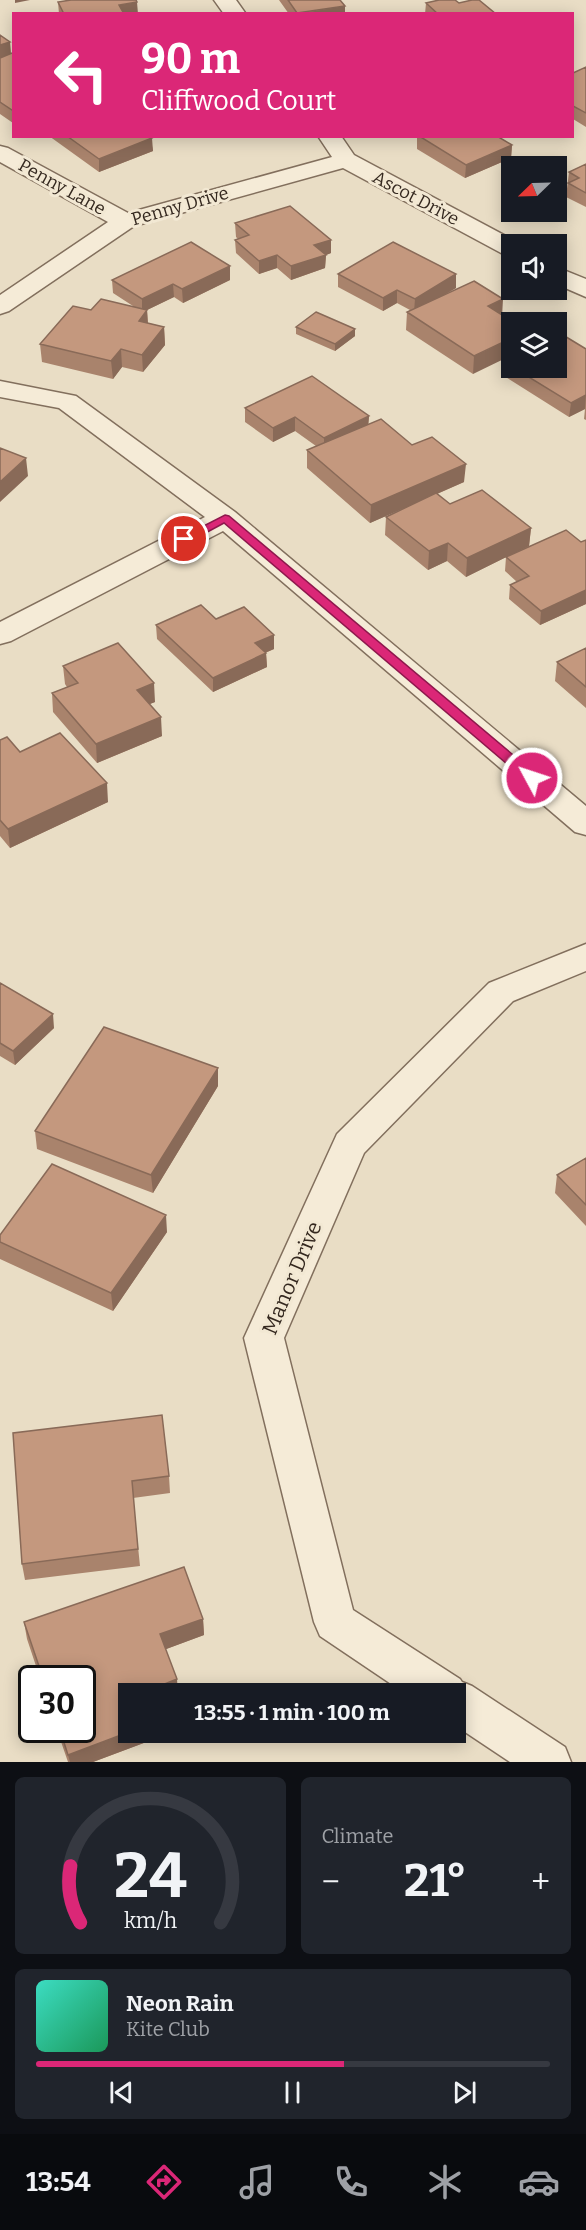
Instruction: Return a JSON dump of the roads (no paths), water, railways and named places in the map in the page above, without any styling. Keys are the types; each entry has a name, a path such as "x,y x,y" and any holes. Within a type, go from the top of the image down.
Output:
{"street":[{"path":"225,0 234,12"},
{"name":"Ascot Drive","path":"330,138 346,160 501,243"},
{"name":"Penny Lane","path":"0,153 125,221"},
{"name":"Penny Drive","path":"0,306 125,221 346,160"},
{"path":"567,280 586,290"},
{"path":"0,389 67,402 225,518 586,824"},
{"path":"0,634 225,518"},
{"name":"Manor Drive","path":"428,1683 335,1622 264,1338 350,1144 501,992 586,957"},
{"path":"466,1708 549,1762"}]}
